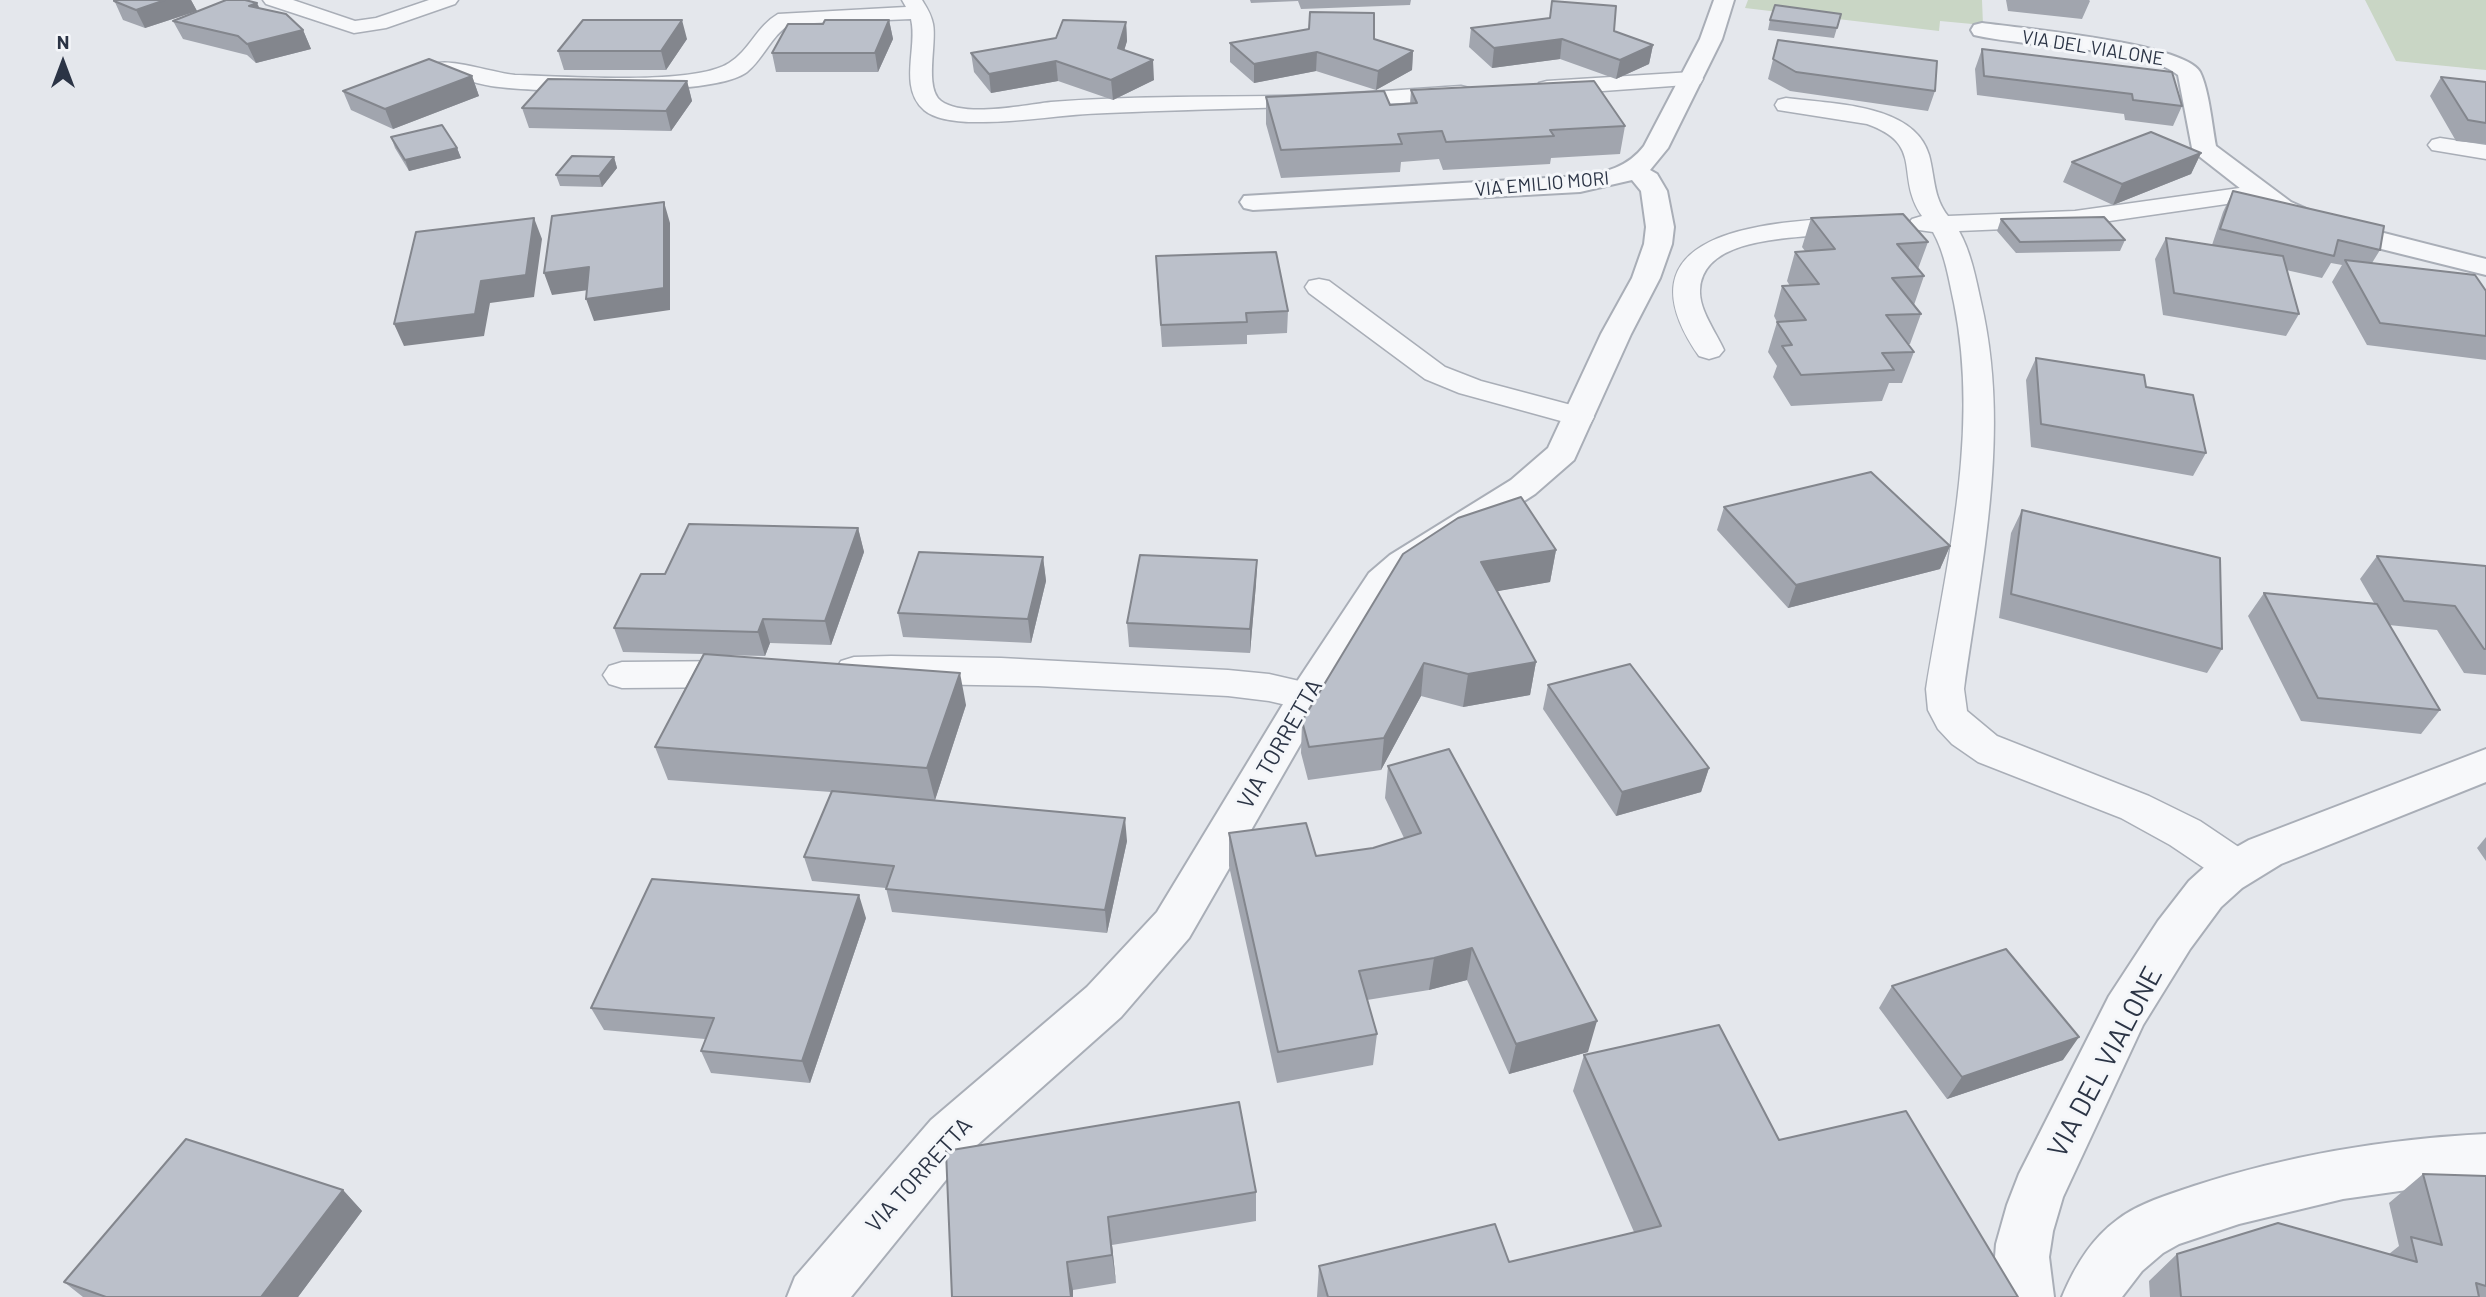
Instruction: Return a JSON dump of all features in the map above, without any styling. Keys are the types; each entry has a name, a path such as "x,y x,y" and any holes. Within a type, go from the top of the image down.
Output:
{"street":[{"name":"VIA EMILIO MORI","path":"1253,202 1580,184 1603,181 1634,171 1656,148 1718,24 1724,0"},
{"name":"VIA DEL VIALONE","path":"1982,30 2127,50 2153,55 2181,65 2189,73 2204,148 2289,212 2319,225 2475,264"},
{"name":"VIA TORRETTA","path":"815,1297 949,1137 1104,1002 1173,925 1308,696 1361,612 1388,576 1536,478 1562,453 1616,334 1652,265 1658,244 1660,227 1654,191 1648,179 1634,171"},
{"name":"VIA DEL VIALONE","path":"2026,1297 2021,1266 2022,1243 2028,1217 2113,1034 2186,918 2205,894 2237,868 2265,852 2310,832 2486,765"},
{"path":"2090,1297 2119,1253 2136,1238 2174,1219 2328,1175 2411,1162 2486,1159"}],"lane":[{"path":"273,0 344,26 359,27 379,24 448,0"},
{"path":"447,68 489,79 514,82 696,82 735,70 772,26 785,19 916,6 925,30 922,90 933,105 954,113 986,114 1118,105 1318,101 1485,92"},
{"path":"1527,89 1692,79"},
{"path":"1786,105 1869,118 1902,132 1918,153 1923,195 1951,241 1961,275 1980,394 1978,460 1945,689 1946,709 1958,727 1992,752 2135,807 2185,833 2237,868"},
{"path":"2440,145 2486,152"},
{"path":"1709,350 1686,289 1691,269 1704,256 1725,244 1758,234 1885,225 2096,216 2217,196 2261,192"},
{"path":"2475,264 2465,274 2476,293"},
{"path":"1320,287 1436,373 1470,387 1578,417"},
{"path":"823,672 923,668 1022,671 1266,686 1308,696"},
{"path":"622,675 772,674"}],"green space":[{"path":"1748,0 1982,0 1983,25 1940,21 1939,31 1745,8"},
{"path":"2365,0 2486,0 2486,70 2396,61"}],"building":[{"path":"114,0 165,0 136,10"},
{"path":"226,0 245,0 257,3 249,6 286,14 303,30 247,44 238,36 173,21"},
{"path":"1552,1 1616,6 1614,31 1653,45 1620,60 1562,39 1494,48 1471,28 1550,18"},
{"path":"1775,5 1841,14 1837,28 1770,20"},
{"path":"1310,12 1374,13 1374,39 1413,51 1378,71 1317,52 1254,64 1230,43 1309,29"},
{"path":"583,20 682,20 661,51 558,51"},
{"path":"825,20 889,20 875,53 772,53 788,24 823,24"},
{"path":"1063,20 1126,22 1118,48 1153,60 1111,80 1056,61 989,74 971,53 1056,38"},
{"path":"1778,40 1937,61 1935,91 1796,72 1773,59"},
{"path":"1982,49 2172,72 2182,106 2133,100 2132,94 1984,76"},
{"path":"429,59 472,76 385,109 343,91"},
{"path":"2441,77 2486,82 2486,123 2468,120"},
{"path":"548,79 687,81 666,111 522,108"},
{"path":"1594,81 1625,126 1550,130 1554,136 1446,142 1442,131 1398,134 1402,144 1281,150 1266,97 1384,91 1390,105 1417,103 1411,90"},
{"path":"442,125 457,148 405,160 391,137"},
{"path":"2151,132 2201,153 2122,184 2072,162"},
{"path":"572,156 614,157 599,176 556,175"},
{"path":"2233,191 2384,226 2380,250 2338,240 2334,256 2220,229"},
{"path":"664,202 664,288 586,299 589,267 544,273 552,216"},
{"path":"1903,214 1928,242 1897,244 1924,276 1892,278 1921,314 1886,315 1914,352 1882,353 1894,370 1801,375 1782,346 1792,345 1777,322 1806,320 1782,286 1819,284 1795,252 1835,249 1811,218"},
{"path":"2104,217 2125,240 2020,242 2001,219"},
{"path":"534,218 526,275 481,281 475,314 394,324 416,232"},
{"path":"2166,238 2283,256 2299,314 2174,293"},
{"path":"1276,252 1288,311 1246,313 1247,322 1161,325 1156,256"},
{"path":"2345,260 2475,275 2486,291 2486,336 2380,323"},
{"path":"2036,358 2144,375 2146,387 2193,395 2206,453 2041,424"},
{"path":"1871,472 1950,546 1796,585 1724,507"},
{"path":"1521,497 1556,550 1481,562 1536,662 1468,674 1424,663 1384,738 1309,747 1302,721 1403,554 1458,518"},
{"path":"2022,510 2220,558 2222,649 2011,594"},
{"path":"689,524 858,528 825,621 763,619 758,632 614,628 641,574 665,574"},
{"path":"919,552 1043,557 1028,619 898,613"},
{"path":"1140,555 1257,560 1250,629 1127,623"},
{"path":"2377,556 2486,566 2486,649 2455,606 2404,601"},
{"path":"2264,593 2377,604 2440,710 2318,698"},
{"path":"704,654 960,673 927,768 655,747"},
{"path":"1630,664 1709,768 1622,792 1548,685"},
{"path":"1449,749 1597,1021 1516,1044 1472,948 1434,958 1359,971 1377,1034 1278,1052 1229,833 1306,823 1316,856 1373,848 1421,833 1388,766"},
{"path":"832,791 1125,818 1105,910 886,889 894,866 804,857"},
{"path":"652,879 859,895 802,1061 701,1051 714,1018 591,1008"},
{"path":"2006,949 2079,1037 1962,1077 1892,986"},
{"path":"1719,1025 1779,1140 1906,1111 2018,1297 1328,1297 1319,1266 1495,1224 1509,1262 1661,1226 1584,1055"},
{"path":"1239,1102 1256,1192 1108,1217 1112,1255 1067,1262 1071,1297 952,1297 946,1151"},
{"path":"186,1139 343,1190 261,1297 106,1297 64,1282"},
{"path":"2423,1174 2486,1176 2486,1286 2476,1283 2479,1297 2181,1297 2177,1254 2278,1223 2417,1262 2411,1237 2442,1245"}]}
